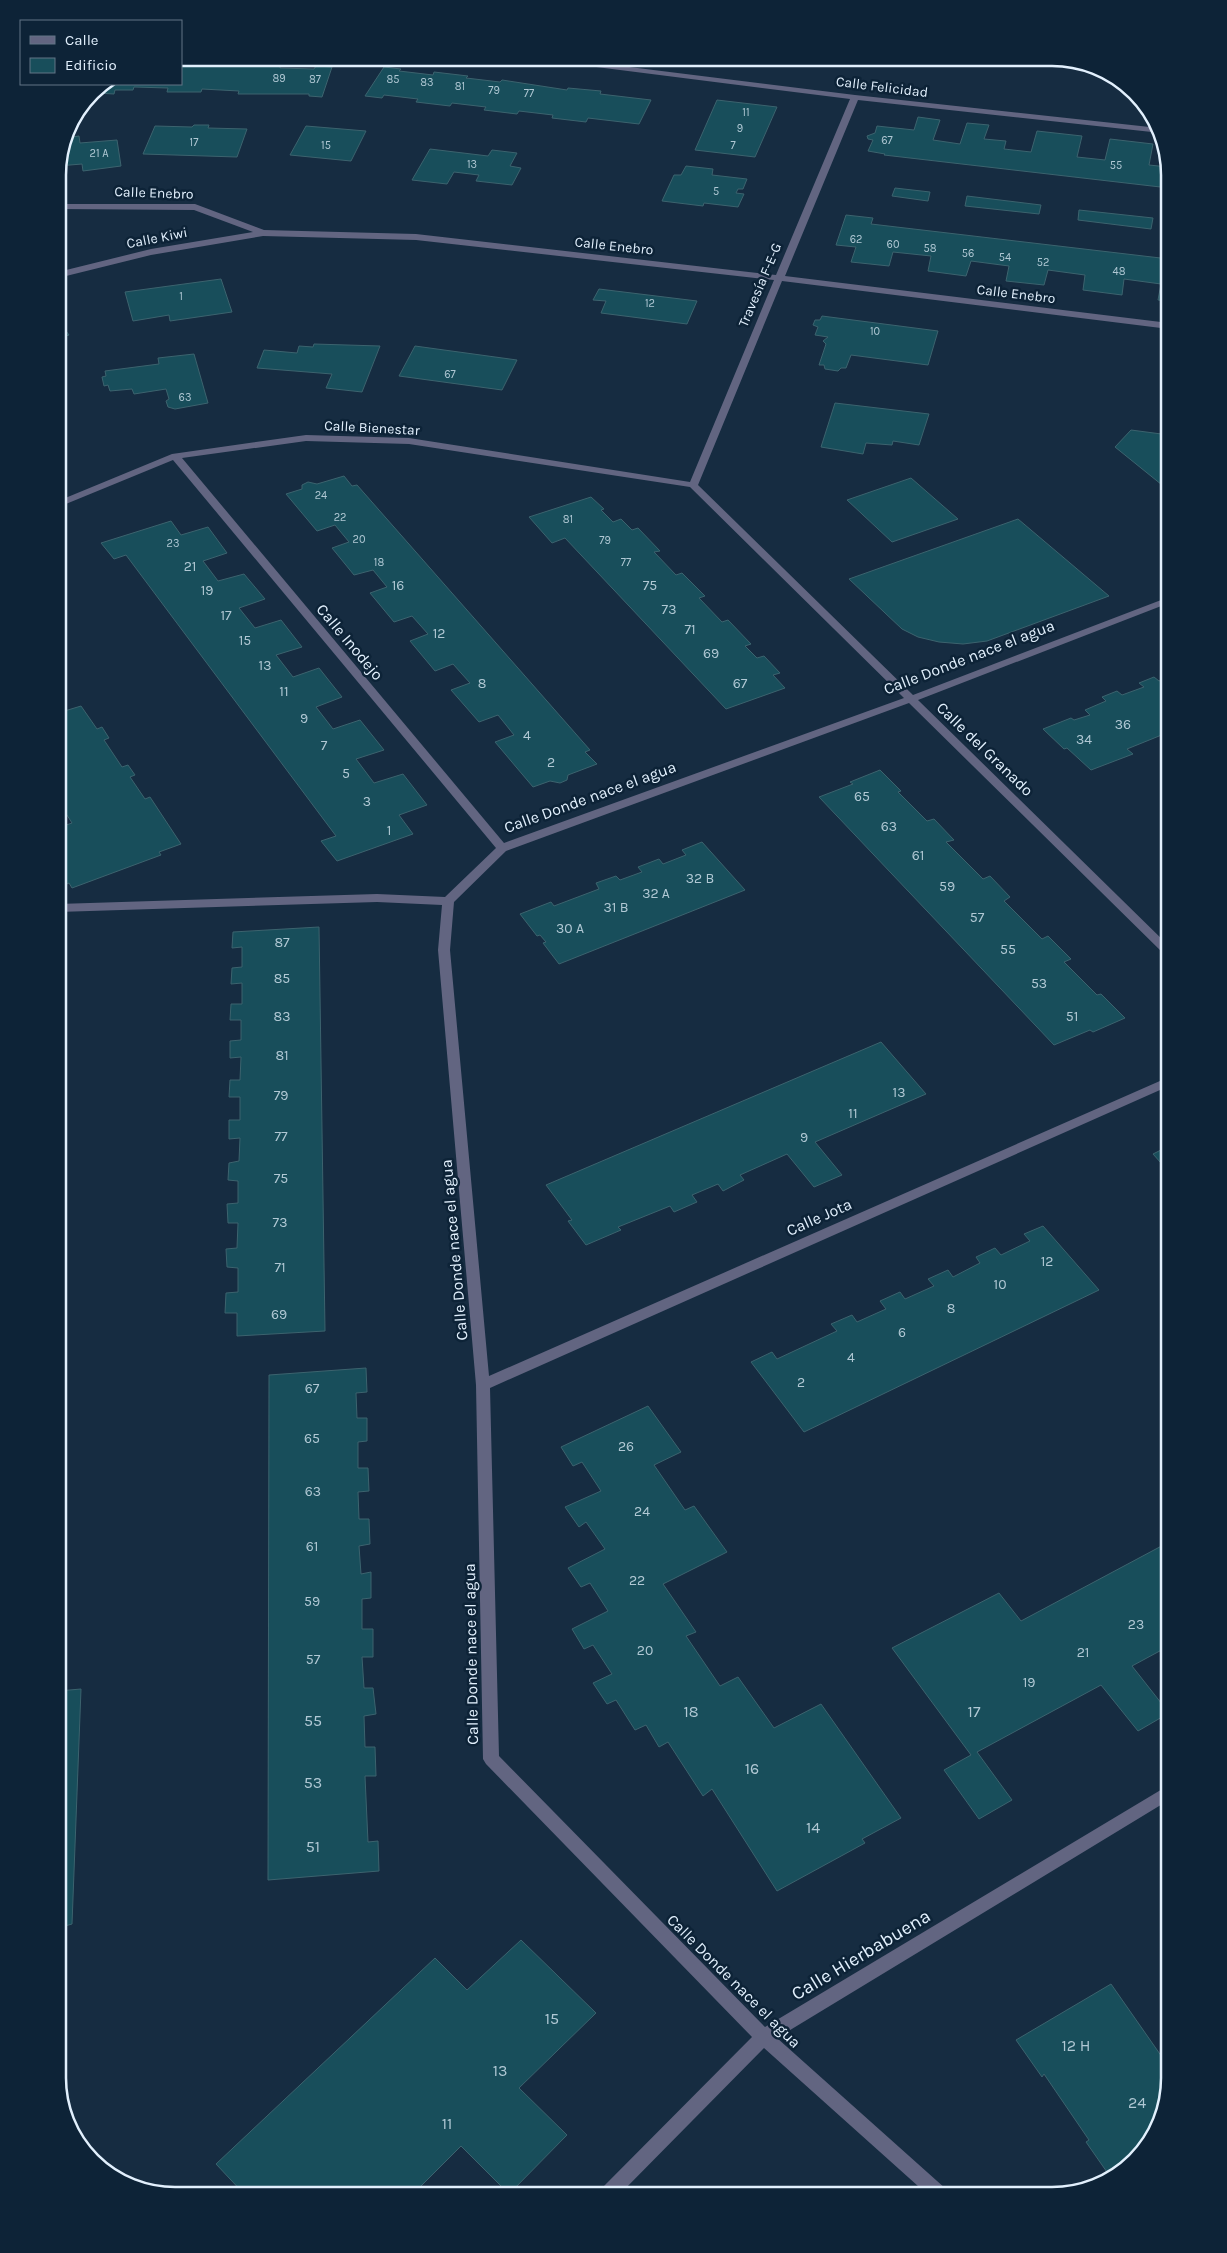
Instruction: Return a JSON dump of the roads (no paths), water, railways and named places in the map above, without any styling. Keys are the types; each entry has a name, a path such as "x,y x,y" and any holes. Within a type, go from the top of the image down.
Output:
{"street":[{"name":"Calle Felicidad","path":"605,66 855,97 1150,130"},
{"name":"Travesía F-E-G","path":"692,485 855,97"},
{"name":"Calle Enebro","path":"66,206 195,206 263,233 416,237 778,278 1161,325"},
{"name":"Calle Kiwi","path":"66,273 151,252 263,233"},
{"name":"Calle Bienestar","path":"66,501 175,456 306,438 409,441 692,485"},
{"name":"Calle Inodejo","path":"175,456 502,848"},
{"name":"Calle del Granado","path":"692,485 1161,943"},
{"name":"Calle Donde nace el agua","path":"930,2187 764,2037 490,1759 483,1385 444,950 448,900 502,848 911,699 1161,603"},
{"path":"66,908 377,898 448,900"},
{"name":"Calle Jota","path":"483,1385 1161,1084"},
{"name":"Calle Hierbabuena","path":"615,2187 764,2037 1161,1797"}]}
